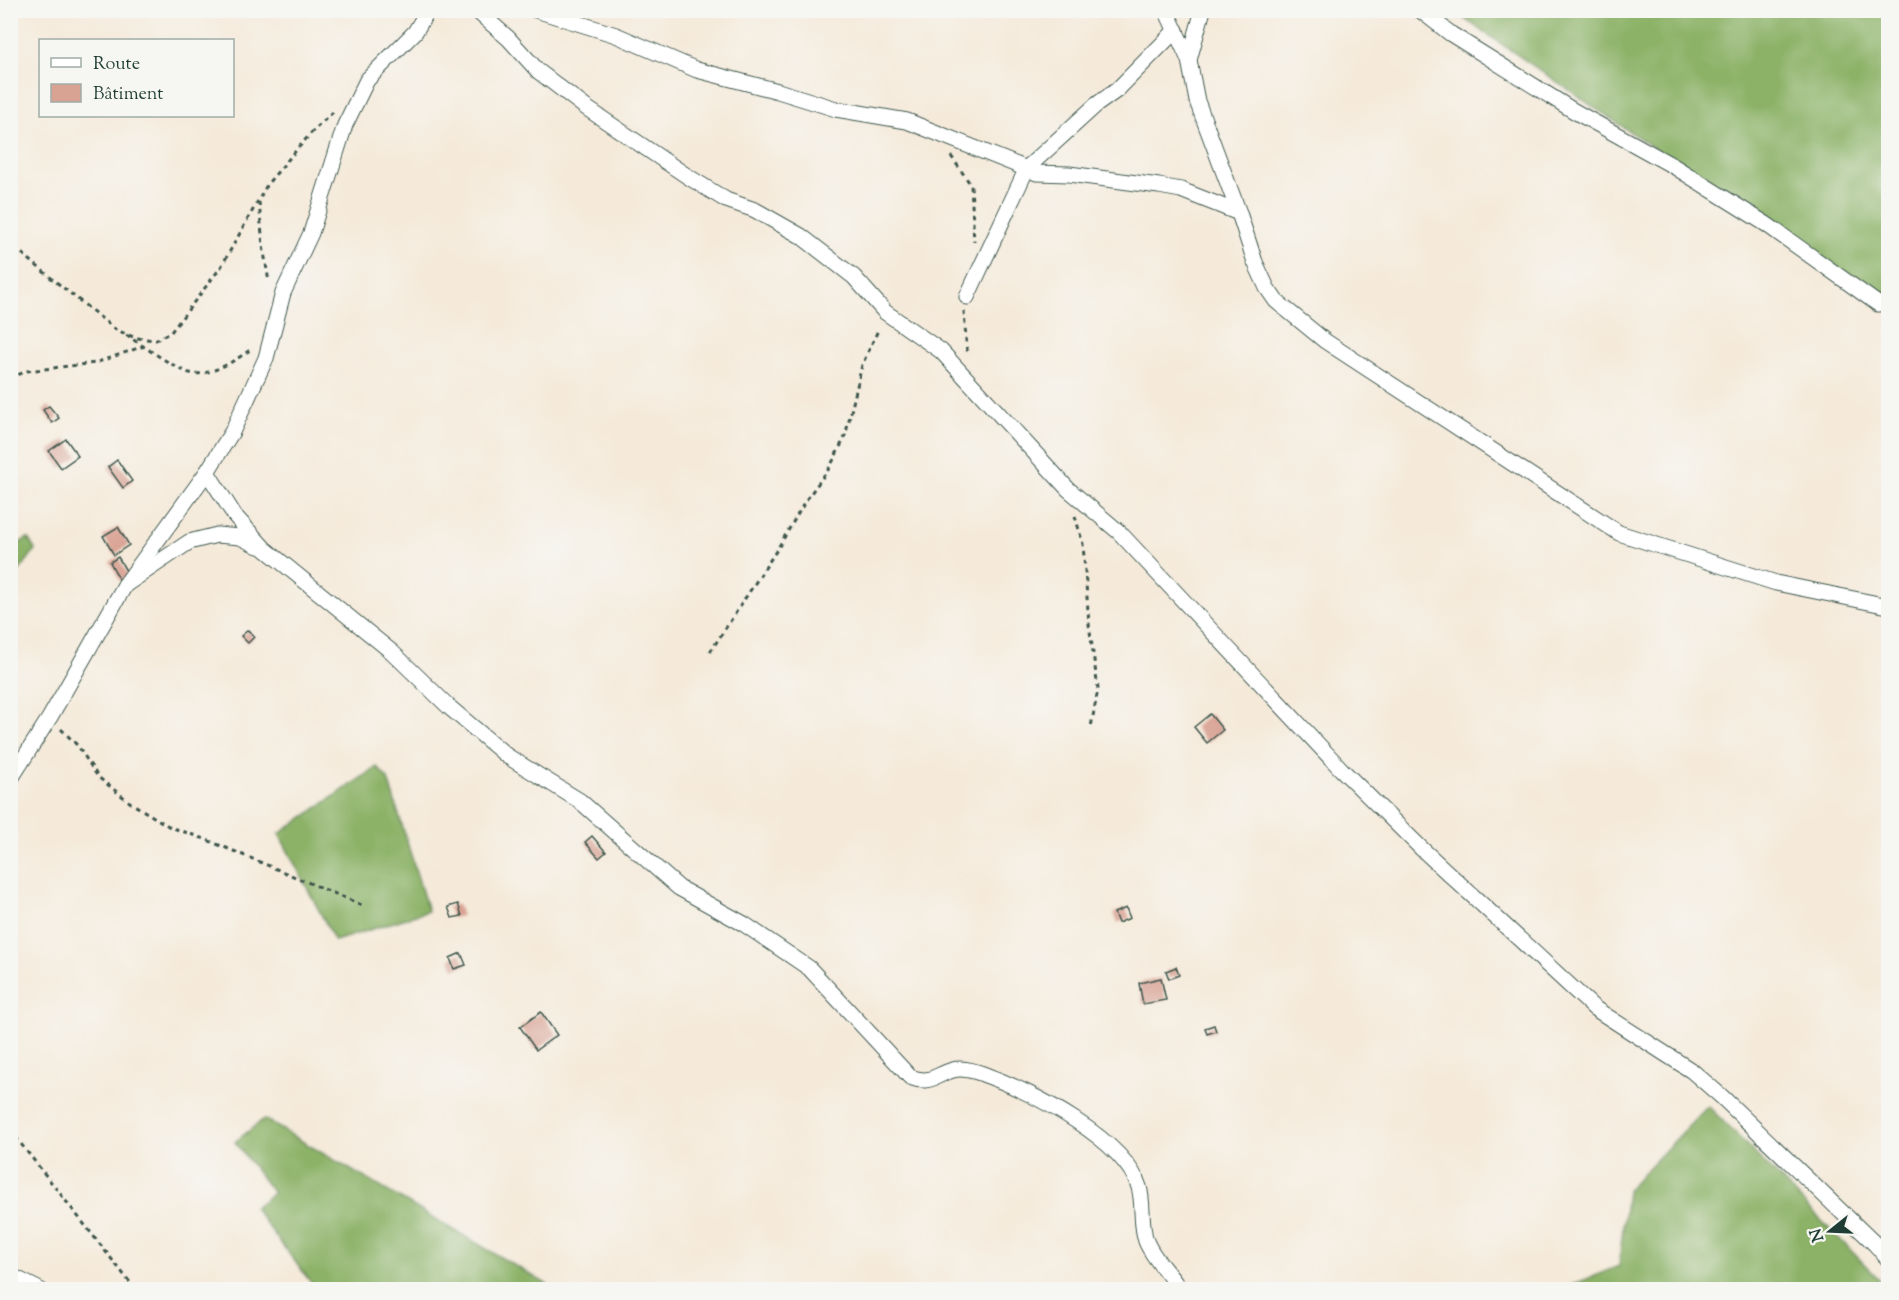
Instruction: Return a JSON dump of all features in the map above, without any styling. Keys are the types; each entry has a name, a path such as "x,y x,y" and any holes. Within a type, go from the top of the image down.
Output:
{"street":[{"path":"10,780 50,717 125,585 207,472 232,432 266,358 283,293 311,233 345,125 367,80 415,32 428,10"},
{"path":"476,10 508,38 538,71 585,107 726,200 755,210 801,236 854,277 885,312 941,351 1068,489 1119,532 1341,769 1422,849 1594,1008 1692,1071 1714,1090 1888,1259"},
{"path":"536,10 616,35 697,70 836,109 907,121 1038,173 1069,174 1180,190 1239,213"},
{"path":"1166,10 1189,60 1197,101 1255,262 1276,301 1325,341 1619,533 1776,582 1888,606"},
{"path":"1189,60 1203,10"},
{"path":"1420,10 1451,34 1574,111 1675,167 1756,218 1878,304"},
{"path":"967,297 1027,168 1096,105 1117,90 1176,30"},
{"path":"207,472 235,516 264,549 392,652 449,707 507,756 580,801 679,888 744,924 809,968 910,1077 920,1081 930,1080 954,1070 963,1069 987,1076 1041,1100 1097,1136 1125,1161 1138,1186 1146,1240 1154,1255 1180,1290"},
{"path":"125,585 189,542 217,535 240,537 264,549"},
{"path":"10,1275 40,1290"}],"path":[{"path":"116,330 136,338 156,340 171,332 221,267 268,183 312,132 336,110"},
{"path":"932,131 972,185 974,244"},
{"path":"259,200 263,246 270,285"},
{"path":"10,240 17,249 116,330 189,373 207,372 228,364 255,345"},
{"path":"967,297 963,316 969,383"},
{"path":"710,652 778,548 806,500 830,467 845,437 862,364 877,335 885,312"},
{"path":"10,378 27,371 95,363 144,346"},
{"path":"1068,489 1083,544 1089,624 1098,689 1091,727"},
{"path":"50,717 78,746 98,777 131,803 170,827 205,838 364,906"},
{"path":"10,1130 136,1290"}],"green space":[{"path":"1453,11 1888,11 1888,308"},
{"path":"28,538 35,550 11,582 11,548"},
{"path":"377,767 388,779 428,911 335,941 279,834"},
{"path":"1708,1106 1888,1289 1562,1289 1619,1266 1627,1190"},
{"path":"264,1119 555,1289 316,1289 254,1208 273,1193 235,1142"}],"building":[{"path":"49,406 59,418 52,423 43,410"},
{"path":"66,439 78,456 61,468 49,451"},
{"path":"117,460 132,481 123,488 108,467"},
{"path":"118,527 129,545 114,555 103,536"},
{"path":"118,557 129,576 120,581 110,562"},
{"path":"248,630 254,637 248,643 241,636"},
{"path":"1210,714 1223,730 1207,743 1194,727"},
{"path":"592,836 606,852 599,858 585,842"},
{"path":"458,904 462,916 452,918 448,907"},
{"path":"1126,908 1130,918 1118,923 1114,913"},
{"path":"461,953 466,965 454,969 450,958"},
{"path":"1176,967 1179,975 1169,979 1166,971"},
{"path":"1161,978 1166,1000 1143,1004 1139,983"},
{"path":"541,1012 557,1035 536,1050 520,1027"},
{"path":"1214,1025 1216,1031 1207,1034 1205,1028"}]}
